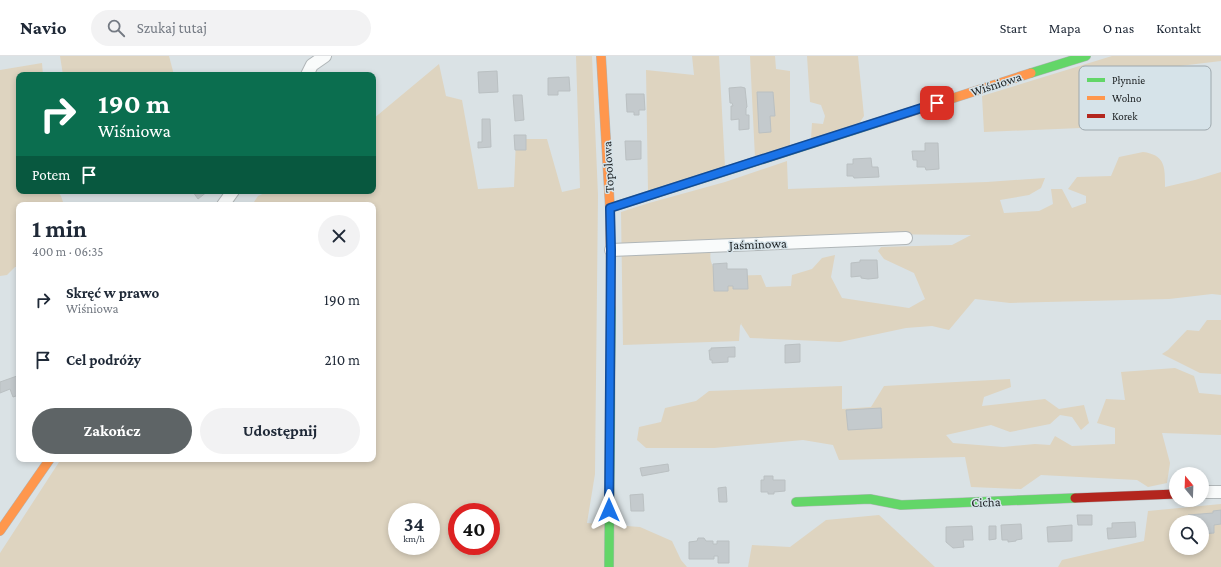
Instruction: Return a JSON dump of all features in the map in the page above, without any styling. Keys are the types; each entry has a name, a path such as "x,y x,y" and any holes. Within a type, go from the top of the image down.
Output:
{"street":[{"path":"308,72 312,65 325,56"},
{"name":"Topolowa","path":"601,56 611,250 609,567"},
{"name":"Wiśniowa","path":"610,208 1086,56"},
{"name":"Jaśminowa","path":"611,250 906,238"},
{"path":"0,531 48,462"},
{"path":"1209,492 1221,492"},
{"name":"Cicha","path":"796,502 870,499 901,506 1169,494"}],"shaded area":[{"path":"60,56 169,56 173,72 63,72"},
{"path":"576,56 592,56 598,195 595,474 587,523 640,527 672,541 681,560 687,567 0,567 0,553 59,462 376,462 376,202 254,202 258,196 262,194 376,194 376,116 439,64 446,96 462,100 478,189 514,187 516,139 547,139 562,192 580,188"},
{"path":"692,56 719,56 725,167 648,191 646,70 694,75"},
{"path":"750,56 775,56 776,69 790,71 790,146 755,158"},
{"path":"807,56 858,56 864,116 858,125 811,139 812,123 823,124 825,116 821,105 810,102"},
{"path":"1112,56 1221,56 1221,61 1180,66 1080,66"},
{"path":"42,63 43,72 16,72 16,194 59,194 63,202 16,202 16,267 7,275 0,276 0,70"},
{"path":"1079,66 1079,128 984,132 982,96"},
{"path":"1143,152 1156,156 1160,159 1164,168 1165,187 1221,172 1221,295 1212,294 1169,299 1010,303 975,299 949,330 932,326 906,328 840,342 750,338 741,324 739,341 623,345 621,212 725,182 787,161 788,189 987,182 1045,178 1041,188 1029,195 1000,200 1004,213 1039,211 1053,204 1051,189 1062,189 1072,208 1086,203 1086,196 1068,189 1077,177 1111,176 1119,157","holes":["864,234 971,235 952,245 881,247 878,251 884,259 914,273 925,299 909,308 842,298 831,277 835,255 822,258 812,269 792,275 791,286 766,287 761,275 721,276 712,265 710,257 712,243"]},
{"path":"1207,320 1221,320 1221,374 1200,373 1162,354 1168,350 1187,330 1199,331"},
{"path":"1175,368 1194,376 1199,393 1221,395 1221,435 1162,433 1170,463 1167,483 1148,487 1137,480 1041,475 1021,489 971,487 965,457 839,460 833,445 803,440 714,448 646,448 637,440 639,427 661,422 665,408 696,401 709,391 842,386 842,409 871,407 884,386 1010,379 1011,387 984,397 982,406 1045,399 1059,409 1084,405 1089,423 1081,430 1072,417 1060,415 1050,424 1010,432 991,425 946,435 953,443 1003,447 1035,444 1050,445 1055,436 1072,446 1115,444 1115,428 1097,423 1106,399 1125,400 1121,372"},
{"path":"1221,504 1221,567 1058,567 1062,560 1144,541 1148,511 1190,507 1209,507 1209,505"},
{"path":"879,515 935,567 748,567 752,545 790,547 826,520"}],"building":[{"path":"497,71 498,92 479,93 478,72"},
{"path":"569,77 570,91 558,91 558,95 548,95 548,78"},
{"path":"729,88 745,88 747,107 746,115 749,115 749,129 739,130 739,119 731,120 731,106 733,106 732,103 730,103"},
{"path":"757,92 773,92 775,116 770,116 771,132 759,133"},
{"path":"626,94 644,94 645,110 639,110 639,115 634,115 634,112 627,112"},
{"path":"513,95 522,95 524,120 515,121"},
{"path":"482,119 490,119 491,147 478,148 478,142 482,142"},
{"path":"514,135 526,135 526,150 515,150"},
{"path":"625,141 641,141 641,159 626,160"},
{"path":"925,143 938,143 939,169 926,170 925,167 917,167 917,160 913,160 912,151 925,151"},
{"path":"871,158 872,167 878,167 879,177 854,178 853,176 847,176 847,164 853,164 853,159"},
{"path":"194,194 204,194 198,199"},
{"path":"860,260 877,260 878,278 868,279 861,278 861,276 851,277 851,263 860,262"},
{"path":"727,263 727,269 747,269 748,289 733,289 733,286 728,286 728,291 714,291 713,264"},
{"path":"800,344 800,362 785,363 785,345"},
{"path":"735,347 735,357 728,357 728,362 712,363 712,360 710,360 709,350 711,350 711,348"},
{"path":"16,376 16,396 13,397 10,389 0,393 0,382"},
{"path":"881,408 882,428 848,430 846,410"},
{"path":"668,464 669,471 642,476 640,468"},
{"path":"764,476 773,476 773,480 785,480 785,491 774,492 774,494 761,492 761,480 764,480"},
{"path":"726,487 727,502 719,502 718,488"},
{"path":"643,494 644,511 631,511 630,495"},
{"path":"1221,510 1221,524 1214,525 1214,533 1209,533 1209,515 1188,515 1213,513 1213,511"},
{"path":"1077,515 1092,515 1092,525 1078,525"},
{"path":"1135,522 1136,537 1108,539 1107,528 1112,528 1112,523"},
{"path":"1021,524 1022,539 1008,542 1008,540 1002,540 1001,525"},
{"path":"1072,525 1072,541 1048,542 1047,527"},
{"path":"972,526 973,540 963,540 964,547 953,548 946,542 946,527"},
{"path":"989,526 996,526 996,539 989,540"},
{"path":"698,538 704,538 706,541 713,541 713,544 717,544 717,541 729,541 729,563 718,563 718,556 714,556 714,559 689,559 689,542 697,541"}],"traffic: fast":[{"path":"1031,73 1086,56"},
{"path":"610,208 879,122"},
{"path":"609,567 611,308"},
{"path":"796,502 870,499 901,505 1075,498"}],"traffic: slow":[{"path":"601,56 610,208 611,308"},
{"path":"879,122 1031,73"},
{"path":"0,531 48,462"}],"traffic: jam":[{"path":"1075,498 1169,494"}],"route":[{"path":"609,510 610,208 937,103"}]}
